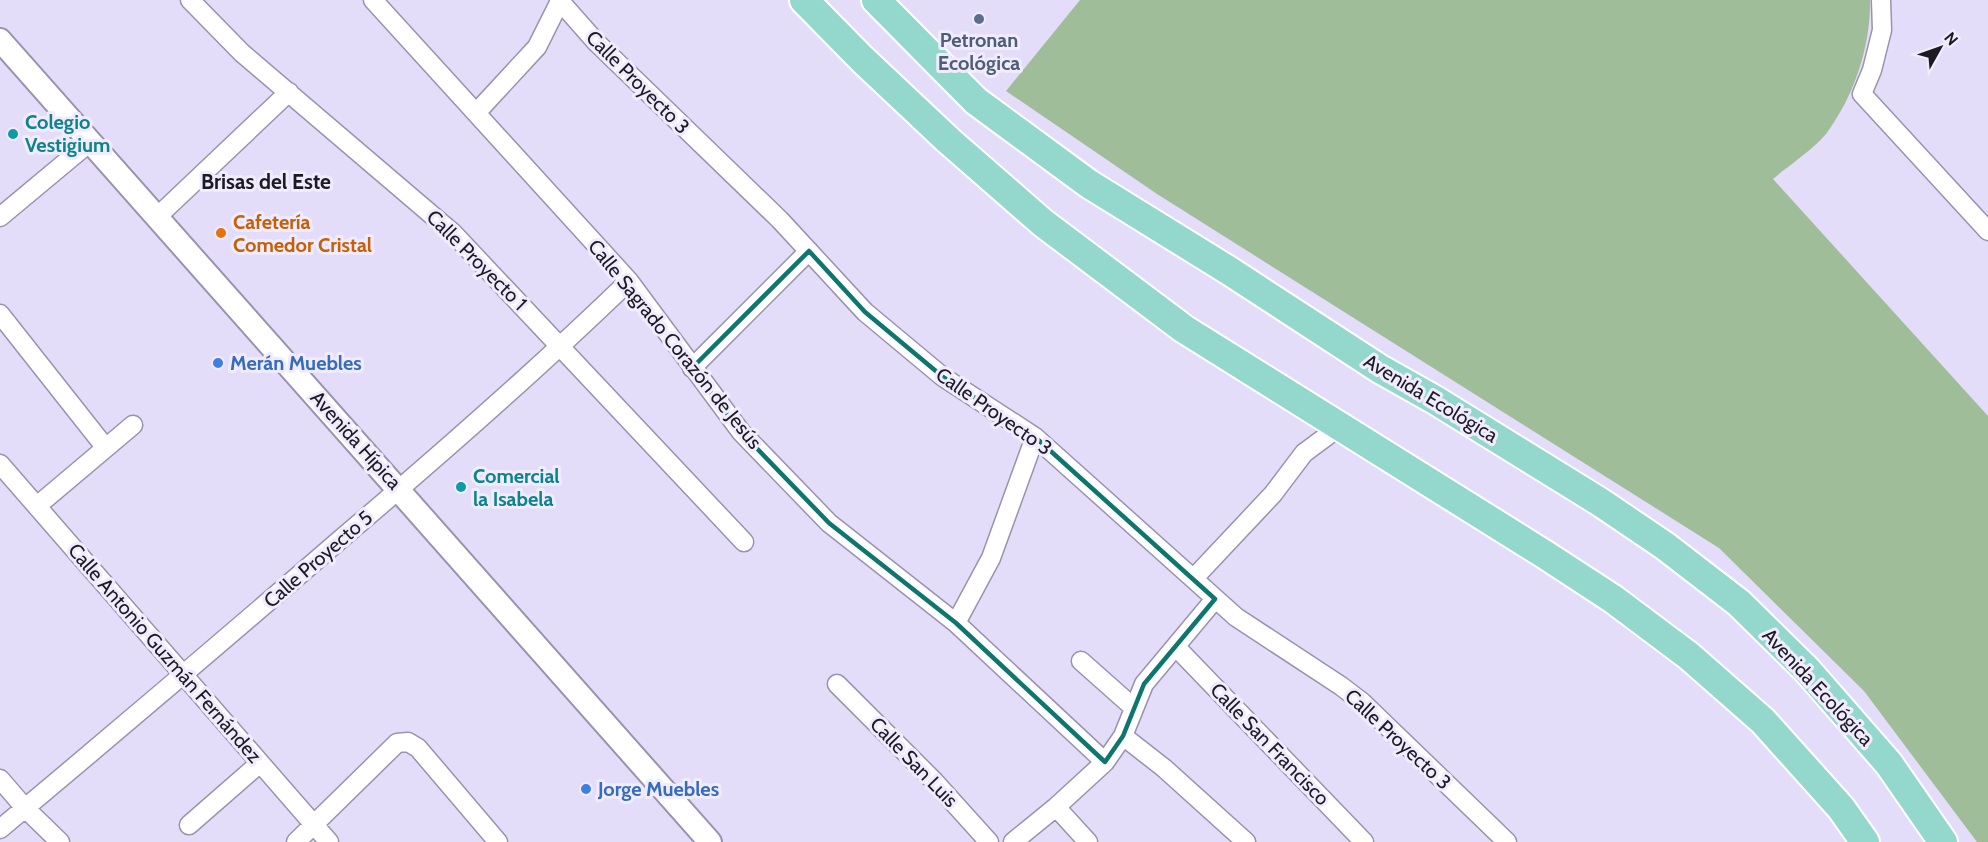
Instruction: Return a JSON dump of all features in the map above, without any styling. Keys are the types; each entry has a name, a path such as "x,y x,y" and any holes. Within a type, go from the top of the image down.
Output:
{"main road":[{"path":"804,0 862,59 948,140 1043,223 1184,329 1613,599 1689,656 1763,721 1841,808 1866,842"},
{"name":"Avenida Ecológica","path":"876,0 976,101 1089,184 1228,270 1380,369 1436,400 1600,502 1665,546 1739,603 1807,670 1889,764 1943,842"}],"street":[{"name":"Calle Proyecto 1","path":"190,0 242,53 453,232 744,542"},
{"name":"Calle Sagrado Corazón de Jesús","path":"373,0 629,281 741,432 829,523 956,623 1105,762"},
{"path":"1881,0 1882,30 1872,70 1862,94 1988,231"},
{"path":"476,113 537,47 559,1"},
{"name":"Calle Proyecto 3","path":"559,1 596,42 780,220 865,312 943,377 1035,437 1215,599 1244,622 1362,702 1507,842"},
{"name":"Avenida Hípica","path":"0,40 710,842"},
{"path":"157,217 289,92"},
{"path":"0,217 90,142"},
{"path":"692,368 809,251"},
{"name":"Calle Proyecto 5","path":"0,829 399,489 562,346 629,281"},
{"path":"0,314 105,447"},
{"path":"37,506 133,425"},
{"path":"1194,578 1274,494 1304,453 1339,427"},
{"path":"956,623 991,558 1035,437"},
{"name":"Calle Antonio Guzmán Fernández","path":"0,464 329,842"},
{"path":"1013,842 1056,807 1105,762 1123,736 1144,684 1215,599"},
{"name":"Calle San Francisco","path":"1176,647 1364,842"},
{"path":"1081,661 1134,708"},
{"name":"Calle San Luis","path":"837,684 934,781 989,842"},
{"path":"1123,736 1164,768 1246,842"},
{"path":"296,842 397,743 408,742 418,748 498,842"},
{"path":"189,825 260,763"},
{"path":"0,779 25,808 60,842"},
{"path":"1056,807 1088,842"}],"highlighted area":[{"path":"809,251 865,312 943,377 1035,437 1215,599 1144,684 1123,736 1105,762 956,623 829,523 741,432 692,368"}],"green space":[{"path":"1080,0 1870,0 1870,17 1864,53 1845,104 1821,140 1773,179 1988,416 1988,842 1977,842 1864,691 1719,548 1157,194 1006,91"}],"place":[{"name":"Petronan Ecológica","path":"979,19"},
{"name":"Colegio Vestigium","path":"13,134"},
{"name":"Cafetería Comedor Cristal","path":"221,233"},
{"name":"Merán Muebles","path":"218,363"},
{"name":"Comercial la Isabela","path":"461,487"},
{"name":"Jorge Muebles","path":"586,789"}],"district":[{"name":"Brisas del Este","path":"266,182"}]}
